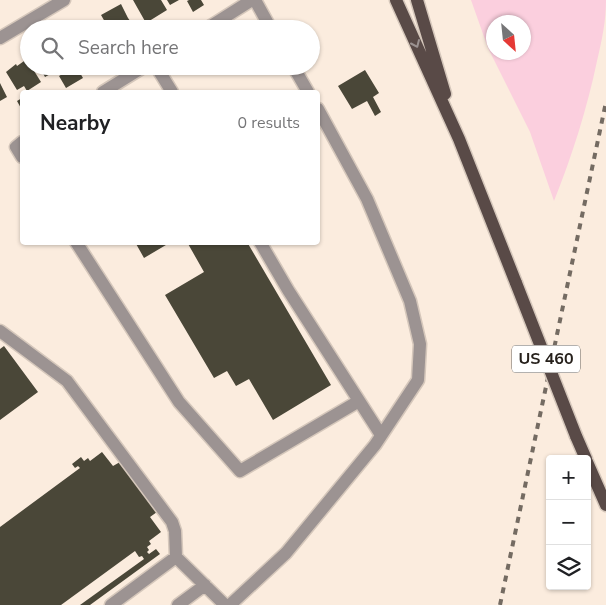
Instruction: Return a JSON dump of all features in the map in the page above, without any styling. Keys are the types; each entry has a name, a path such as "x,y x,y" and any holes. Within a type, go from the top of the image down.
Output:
{"main road":[{"name":"US 460","path":"396,0 459,139 584,455"},
{"name":"US 460","path":"418,0 459,139"},
{"path":"591,471 606,505"}],"street":[{"path":"30,20 64,0"},
{"path":"221,20 254,0 266,20"},
{"path":"0,38 20,26"},
{"path":"106,90 130,75"},
{"path":"162,75 171,90"},
{"path":"298,75 307,90"},
{"path":"230,605 286,553 381,435 418,380 420,344 410,301 370,207 320,113"},
{"path":"20,143 16,146 20,153"},
{"path":"78,245 179,402 240,471 359,401"},
{"path":"262,245 288,290 381,435"},
{"path":"0,331 68,381 172,522 175,531 176,557 225,605"},
{"path":"111,605 176,557"},
{"path":"178,605 205,585"}],"shaded area":[{"path":"471,0 606,0 602,38 589,97 573,150 554,201 530,132 494,60 531,60 531,15 486,15 486,42"}],"building":[{"path":"133,0 161,0 167,10 151,20 144,20"},
{"path":"167,0 179,0 170,5"},
{"path":"201,0 204,5 193,12 187,1"},
{"path":"121,4 129,20 104,20 101,15"},
{"path":"16,64 17,66 20,64 20,75 37,75 41,82 29,90 24,86 17,90 6,72"},
{"path":"365,70 379,93 373,97 381,112 375,116 367,101 352,109 338,86"},
{"path":"81,75 83,78 66,88 59,76"},
{"path":"0,83 7,97 0,101"},
{"path":"137,245 166,245 144,258"},
{"path":"189,245 249,245 331,385 273,420 249,379 236,386 227,371 214,378 165,295 204,272"},
{"path":"4,346 38,392 0,420 0,349"},
{"path":"102,452 113,466 120,462 157,512 150,517 161,532 149,541 151,544 147,547 149,550 147,552 149,554 156,549 160,554 90,605 80,605 144,559 142,556 139,557 135,551 61,605 0,605 0,527 80,468 78,466 75,468 72,464 81,457 84,461 88,458 90,461"}],"railway":[{"path":"500,605 606,102"}]}
